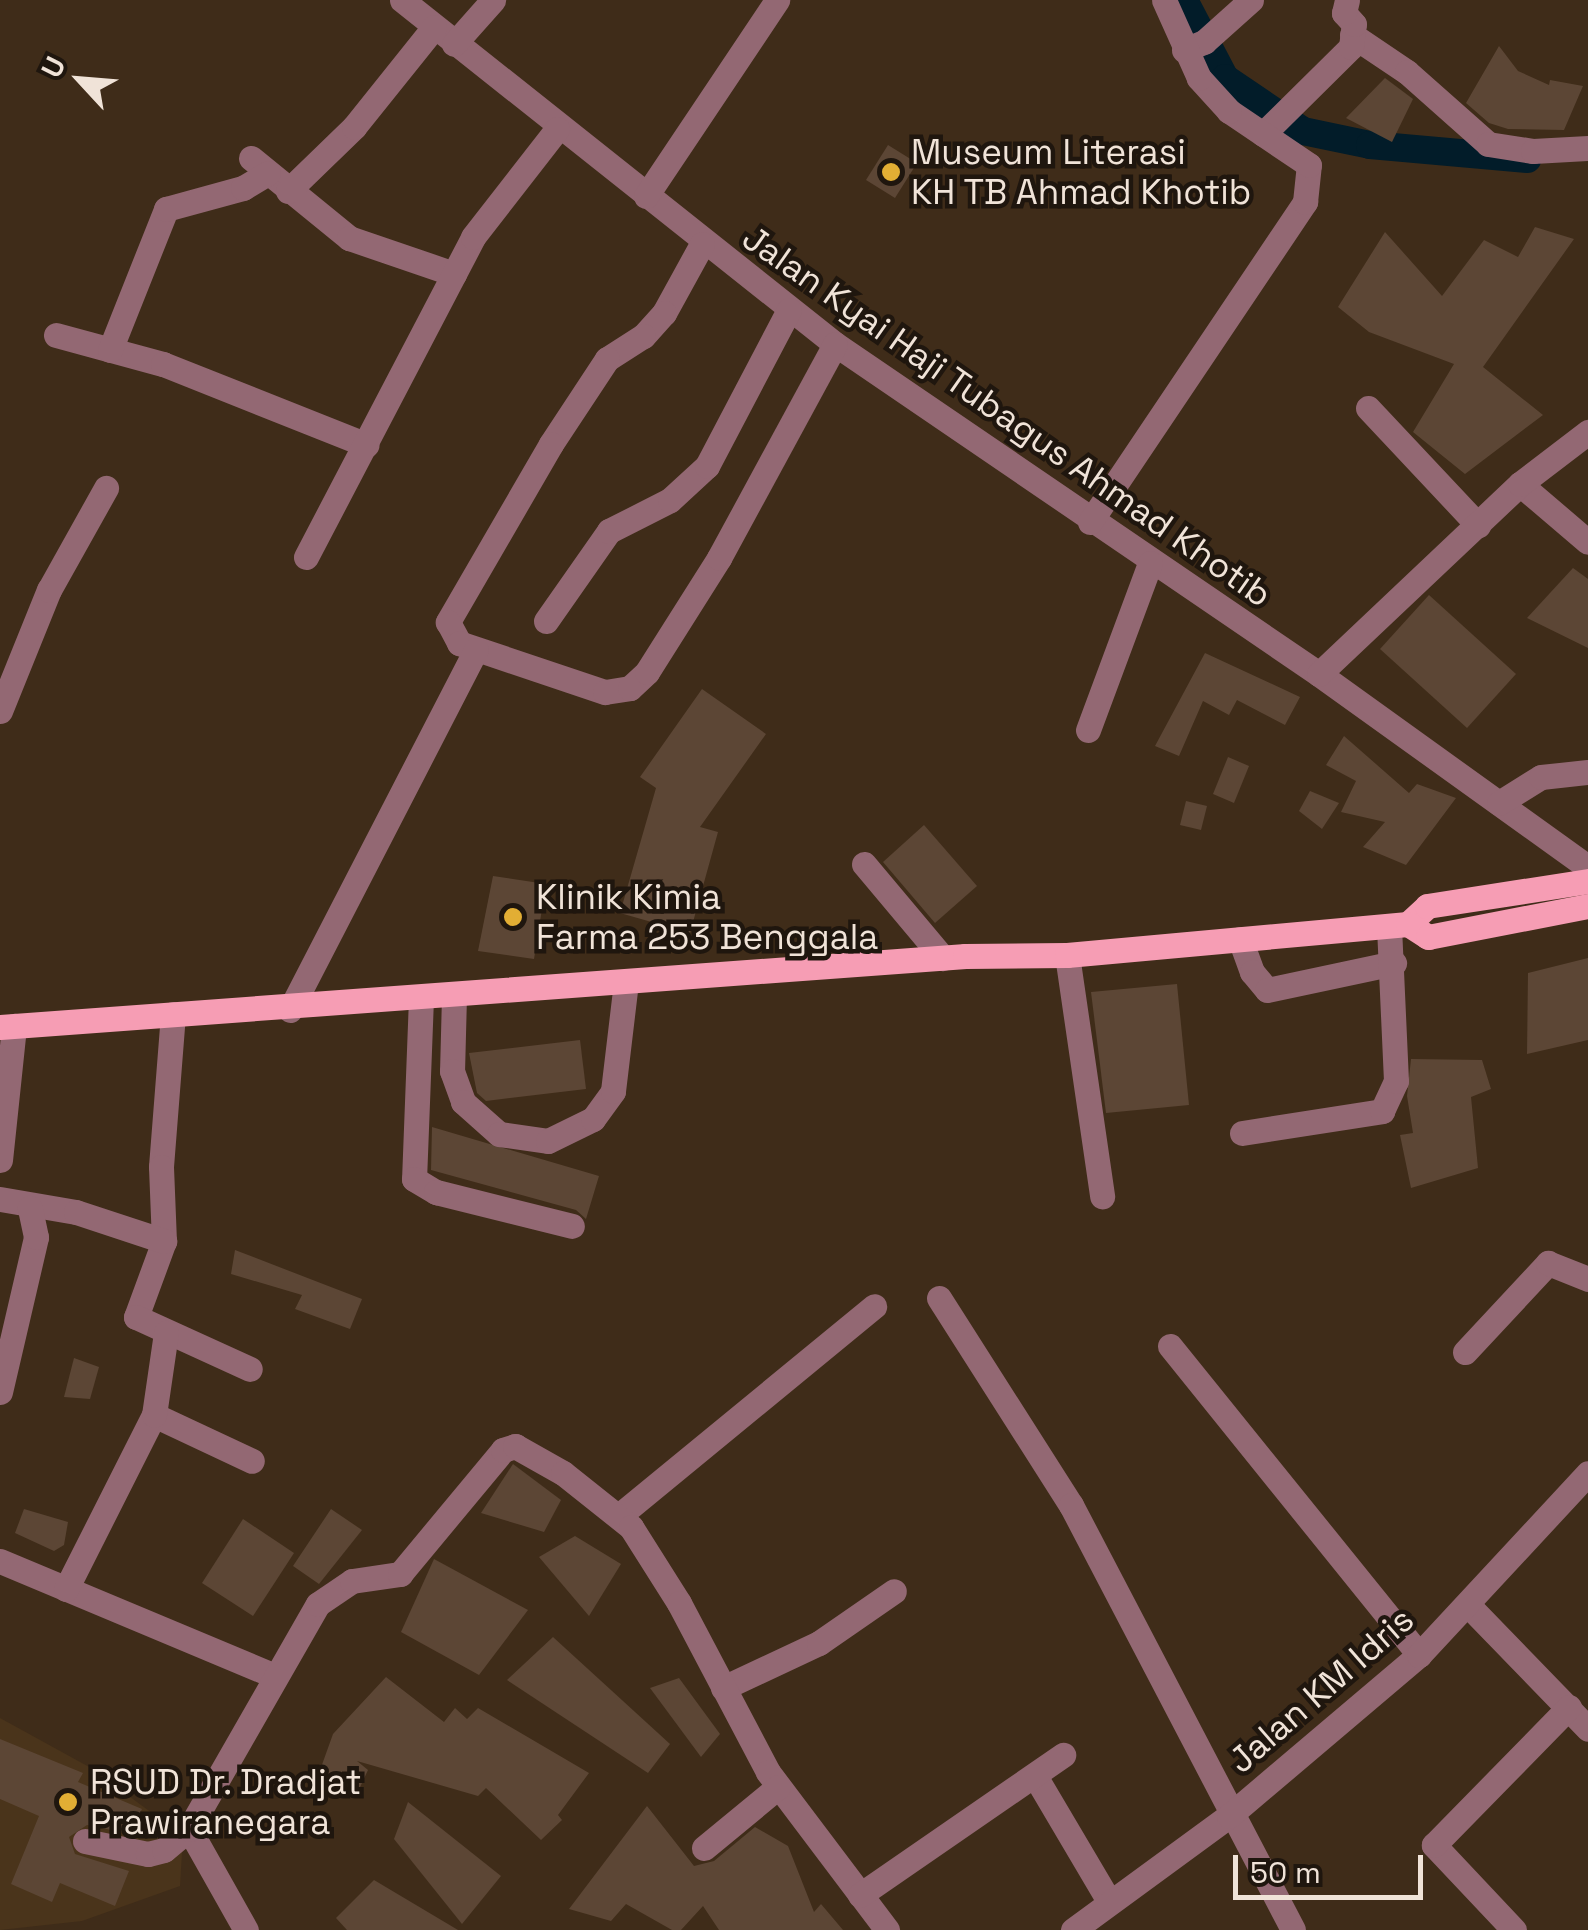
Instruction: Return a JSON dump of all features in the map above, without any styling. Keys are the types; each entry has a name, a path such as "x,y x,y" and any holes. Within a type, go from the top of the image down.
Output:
{"main road":[{"path":"7,1026 290,1010 943,958 1067,955 1399,925 1427,906 1588,882"},
{"path":"1399,925 1428,938 1588,906"}],"street":[{"name":"Jalan Kyai Haji Tubagus Ahmad Khotib","path":"402,0 557,129 835,344 1150,563 1319,674 1588,868"},
{"path":"288,191 444,35 493,0"},
{"path":"646,196 777,0"},
{"path":"1090,522 1305,202 1309,164 1272,128 1228,112 1194,46 1164,0"},
{"path":"1194,46 1229,23 1251,0"},
{"path":"1272,128 1350,47 1354,24 1344,13 1347,0"},
{"path":"1352,35 1407,72 1488,144 1533,151 1588,148"},
{"path":"306,557 473,237 557,129"},
{"path":"110,350 166,209 243,188 260,166 349,238 454,274"},
{"path":"702,244 657,322 599,368 448,622 459,644 606,692 630,688 647,672 719,558 835,344"},
{"path":"546,621 609,531 670,500 707,466 789,310"},
{"path":"56,336 237,391 367,445"},
{"path":"1368,408 1478,525"},
{"path":"1319,674 1520,484 1588,432"},
{"path":"1520,484 1588,542"},
{"path":"0,711 50,590 106,488"},
{"path":"1088,730 1150,563"},
{"path":"290,1010 476,650"},
{"path":"1499,803 1542,777 1588,772"},
{"path":"864,864 943,958"},
{"path":"1242,1132 1382,1110 1396,1081 1394,963 1399,925"},
{"path":"1240,939 1263,989 1394,963"},
{"path":"1067,955 1102,1196"},
{"path":"454,996 452,1071 463,1102 499,1134 548,1141 580,1129 613,1091 626,982"},
{"path":"421,998 414,1179 436,1192 572,1226"},
{"path":"173,1014 162,1168 164,1241 136,1317 250,1369"},
{"path":"0,1160 7,1026"},
{"path":"0,1199 30,1208 76,1212 164,1241"},
{"path":"0,1392 36,1237 30,1208"},
{"path":"1466,1352 1548,1263 1588,1279"},
{"path":"939,1298 1071,1505 1229,1816 1293,1930"},
{"path":"620,1515 874,1306"},
{"path":"66,1588 154,1415 166,1333"},
{"path":"1170,1346 1418,1655"},
{"path":"154,1415 252,1461"},
{"path":"86,1840 148,1854 164,1850 188,1829 274,1676 332,1589 400,1574 503,1450 525,1450 620,1515 680,1603 778,1787 887,1930"},
{"name":"Jalan KM Idris","path":"1073,1930 1229,1816 1418,1655 1470,1606 1588,1473"},
{"path":"0,1561 274,1676"},
{"path":"722,1688 819,1643 894,1592"},
{"path":"1470,1606 1588,1729"},
{"path":"1514,1930 1434,1845 1568,1707"},
{"path":"860,1895 1063,1755"},
{"path":"1035,1776 1109,1901"},
{"path":"704,1848 778,1787"},
{"path":"188,1829 246,1930"}],"shaded area":[{"name":"RSUD Dr. Dradjat Prawiranegara","path":"0,1718 91,1768 183,1836 180,1886 82,1921 0,1930"}],"building":[{"path":"1499,46 1518,71 1549,85 1550,80 1583,86 1564,130 1508,129 1489,123 1466,103"},
{"path":"1385,78 1413,99 1392,142 1346,118"},
{"name":"Museum Literasi KH TB Ahmad Khotib","path":"888,145 917,163 895,198 866,180"},
{"path":"1535,227 1574,239 1483,367 1543,415 1465,474 1413,432 1454,364 1369,332 1338,307 1385,232 1442,296 1484,240 1518,257"},
{"path":"1573,568 1588,579 1588,648 1527,618"},
{"path":"1429,595 1516,674 1467,728 1380,649"},
{"path":"1205,653 1300,697 1285,725 1237,700 1229,715 1203,701 1179,756 1155,746"},
{"path":"702,689 766,734 700,827 718,832 690,933 620,913 656,788 640,777"},
{"path":"1344,736 1409,793 1417,784 1456,798 1406,865 1363,847 1385,822 1341,812 1356,781 1326,765"},
{"path":"1228,757 1249,766 1234,803 1213,794"},
{"path":"1310,791 1339,803 1322,829 1299,811"},
{"path":"1186,801 1207,806 1201,830 1180,825"},
{"path":"924,825 977,886 935,923 883,862"},
{"name":"Klinik Kimia Farma 253 Benggala","path":"493,876 546,884 534,959 478,951"},
{"path":"1588,958 1588,1040 1527,1054 1528,973"},
{"path":"1177,984 1189,1105 1106,1113 1091,992"},
{"path":"580,1040 586,1089 486,1101 477,1093 469,1053"},
{"path":"1411,1059 1482,1060 1491,1089 1471,1097 1478,1168 1411,1188 1400,1135 1413,1133 1407,1096"},
{"path":"432,1127 599,1176 586,1219 576,1210 431,1170"},
{"path":"235,1250 362,1299 350,1329 295,1309 302,1295 231,1274"},
{"path":"74,1358 99,1367 90,1399 64,1397"},
{"path":"513,1464 561,1500 544,1532 481,1513"},
{"path":"24,1509 68,1522 64,1545 54,1551 15,1533"},
{"path":"331,1509 362,1530 319,1584 293,1566"},
{"path":"243,1519 294,1553 253,1616 202,1583"},
{"path":"575,1536 621,1564 589,1616 539,1557"},
{"path":"434,1559 528,1610 479,1675 401,1632"},
{"path":"553,1637 670,1744 648,1773 507,1680"},
{"path":"386,1677 444,1722 455,1708 467,1719 478,1708 589,1773 558,1815 562,1820 541,1840 486,1788 478,1796 357,1761 368,1770 355,1798 314,1787 333,1734"},
{"path":"679,1678 720,1734 701,1757 650,1688"},
{"path":"0,1739 83,1773 78,1782 142,1809 131,1834 87,1825 69,1837 75,1854 129,1871 115,1906 60,1883 52,1902 11,1884 39,1816 0,1799"},
{"path":"408,1802 501,1876 462,1924 394,1839"},
{"path":"647,1806 694,1866 714,1861 755,1827 788,1846 814,1912 821,1904 843,1930 719,1930 703,1906 681,1930 672,1930 626,1904 611,1921 569,1909"},
{"path":"374,1880 458,1930 347,1930 336,1918"}],"waterway":[{"path":"1184,0 1225,78 1303,131 1370,145 1527,159"}],"place":[{"name":"Museum Literasi KH TB Ahmad Khotib","path":"891,172"},
{"name":"Klinik Kimia Farma 253 Benggala","path":"513,917"},
{"name":"RSUD Dr. Dradjat Prawiranegara","path":"68,1802"}]}
